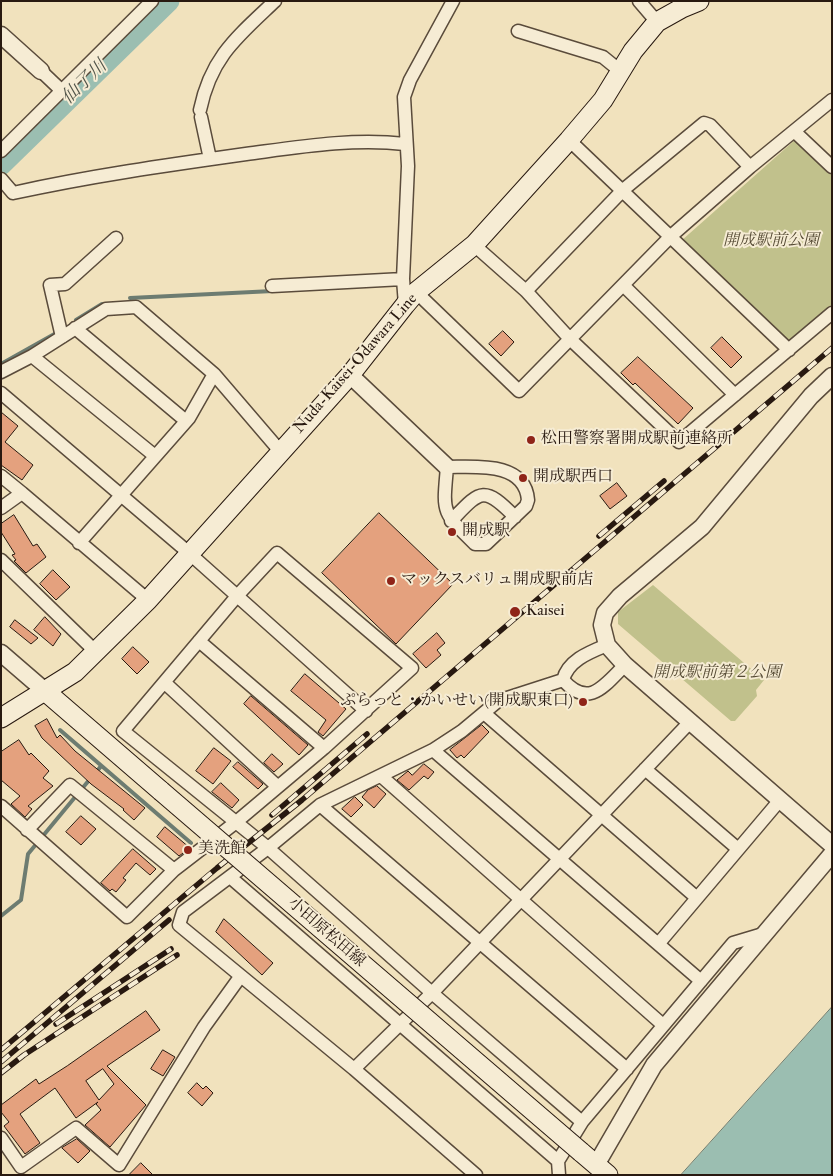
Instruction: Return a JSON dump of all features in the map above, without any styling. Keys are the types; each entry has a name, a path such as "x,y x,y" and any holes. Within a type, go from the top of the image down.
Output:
{"main road":[{"name":"Nuda-Kaisei-Odawara Line","path":"1,718 66,679 148,600 189,552 350,375 410,298 474,245 570,140 603,100 619,70 657,22 699,1"},
{"name":"小田原松田線","path":"45,691 602,1170"}],"street":[{"path":"1,151 152,1"},
{"path":"210,159 201,114 205,88 214,66 228,46 275,1"},
{"path":"453,1 410,80 404,96 405,144 408,166 403,279 410,298 520,391 671,236 750,167 832,100"},
{"path":"639,1 657,22"},
{"path":"518,31 603,58 619,70"},
{"path":"1,35 62,91"},
{"path":"526,291 623,190 704,123 710,125 750,167"},
{"path":"795,132 832,167"},
{"path":"570,140 789,350"},
{"path":"1,179 13,193 72,180 322,144 374,141 405,144"},
{"path":"62,336 50,286 65,284 116,238"},
{"path":"474,245 526,291 570,339 679,442 832,313"},
{"path":"272,286 403,279"},
{"path":"623,285 735,395"},
{"path":"1,372 32,356 106,309 136,307 214,374 280,451"},
{"path":"75,328 186,421"},
{"path":"32,356 155,456"},
{"path":"79,543 123,496 186,421 214,374"},
{"path":"350,375 447,467 500,468 509,472 528,493 526,506 486,544 481,546 475,544 451,521 445,509 447,467"},
{"path":"832,376 811,396 702,527 620,596 605,613 602,625 607,645 625,665 832,845"},
{"path":"1,393 189,552 366,712"},
{"path":"1,476 148,600"},
{"path":"1,508 22,493"},
{"path":"451,521 474,498 486,494 496,498 514,517"},
{"path":"1,806 127,917 174,870 235,823 366,712 412,668 277,553 237,596 123,731 235,823 268,848 582,1122"},
{"path":"1,560 96,652"},
{"path":"199,641 324,748"},
{"path":"563,680 564,673 582,657 607,645"},
{"path":"1,653 45,691"},
{"path":"563,680 573,691 584,695 598,690 625,665"},
{"path":"476,1175 354,1069 179,925 183,912 268,848 320,805 434,750 462,732 498,701 563,680"},
{"path":"164,682 277,786"},
{"path":"484,713 697,898"},
{"path":"354,1069 432,993 690,722"},
{"path":"434,750 701,980"},
{"path":"645,769 738,849"},
{"path":"380,776 663,1025"},
{"path":"27,830 70,785 174,870"},
{"path":"658,943 780,800"},
{"path":"320,805 627,1069"},
{"path":"602,1170 654,1065 832,854"},
{"path":"230,877 558,1161"},
{"path":"559,1175 558,1161 582,1122 701,980 733,943 763,934"},
{"path":"1,1138 21,1166 76,1128 118,1165 204,1026 240,977"}],"green space":[{"name":"開成駅前公園","path":"795,140 832,175 832,309 791,345 681,241"},
{"name":"開成駅前第２公園","path":"653,585 764,680 756,690 757,696 735,721 731,721 618,624 618,612"}],"shaded area":[{"path":"832,1007 832,1175 681,1175"}],"building":[{"path":"503,331 514,342 501,356 489,344"},
{"path":"722,337 742,357 731,368 711,348"},
{"path":"638,357 693,408 678,424 635,383 633,385 621,373"},
{"path":"1,412 18,426 5,442 33,465 22,480 1,465"},
{"path":"617,483 627,496 610,509 600,496"},
{"path":"379,513 453,584 396,644 322,573"},
{"path":"14,515 33,546 37,544 46,557 26,573 14,561 16,560 12,555 15,554 1,532 1,524"},
{"path":"53,570 70,587 56,600 40,584"},
{"path":"45,617 61,634 53,646 34,630"},
{"path":"15,620 38,638 31,644 10,627"},
{"path":"437,633 445,643 437,650 441,655 426,668 413,654"},
{"path":"133,647 149,662 137,674 122,659"},
{"path":"305,674 346,709 323,736 318,732 326,720 291,691"},
{"path":"251,696 308,745 299,755 244,704"},
{"path":"47,719 57,738 60,735 75,751 145,808 134,820 124,809 91,784 42,738 35,726"},
{"path":"482,725 489,732 464,758 461,755 457,758 450,750"},
{"path":"19,740 29,755 31,753 49,771 43,778 53,786 28,806 32,809 25,817 11,804 20,796 1,780 1,752"},
{"path":"214,748 231,761 213,784 196,771"},
{"path":"272,754 283,764 274,772 264,763"},
{"path":"238,762 263,784 258,789 233,767"},
{"path":"424,764 434,772 428,779 424,776 409,790 397,780 408,771 412,775"},
{"path":"221,783 239,800 232,808 212,792"},
{"path":"377,786 386,794 374,808 362,797 368,790"},
{"path":"355,797 363,805 351,817 342,809"},
{"path":"81,816 96,829 81,845 66,832"},
{"path":"165,827 190,848 179,856 157,837"},
{"path":"133,849 156,869 150,875 136,863 123,878 126,880 116,892 112,889 110,891 101,883"},
{"path":"224,919 273,963 262,975 216,932"},
{"path":"146,1011 160,1030 107,1066 146,1105 110,1147 85,1125 101,1110 96,1104 98,1102 76,1118 55,1088 20,1114 40,1143 25,1154 4,1126 9,1122 1,1112 1,1105 36,1079 39,1084","holes":["103,1069 114,1084 99,1100 86,1081"]},
{"path":"163,1050 175,1057 163,1076 151,1069"},
{"path":"197,1083 203,1089 206,1086 213,1093 202,1106 188,1093"},
{"path":"77,1139 90,1151 78,1163 62,1148"},
{"path":"141,1163 153,1175 129,1175"}],"waterway":[{"name":"仙了川","path":"1,165 169,1"},
{"path":"130,298 273,291"},
{"path":"76,320 102,304"},
{"path":"1,364 58,332"},
{"path":"60,730 191,843"},
{"path":"95,774 101,766"},
{"path":"1,916 21,900 28,854 90,779"}],"railway":[{"path":"1,1050 217,868 302,800 832,348"},
{"path":"599,536 664,481"},
{"path":"272,815 367,734"},
{"path":"1,1062 169,920"},
{"path":"56,1024 171,949"},
{"path":"1,1073 24,1055 177,955"}],"place":[{"name":"松田警察署開成駅前連絡所","path":"531,440"},
{"name":"開成駅西口","path":"523,478"},
{"name":"開成駅","path":"452,532"},
{"name":"マックスバリュ開成駅前店","path":"391,581"},
{"name":"Kaisei","path":"515,612"},
{"name":"ぷらっと・かいせい(開成駅東口)","path":"583,702"},
{"name":"美洗館","path":"188,850"}]}
